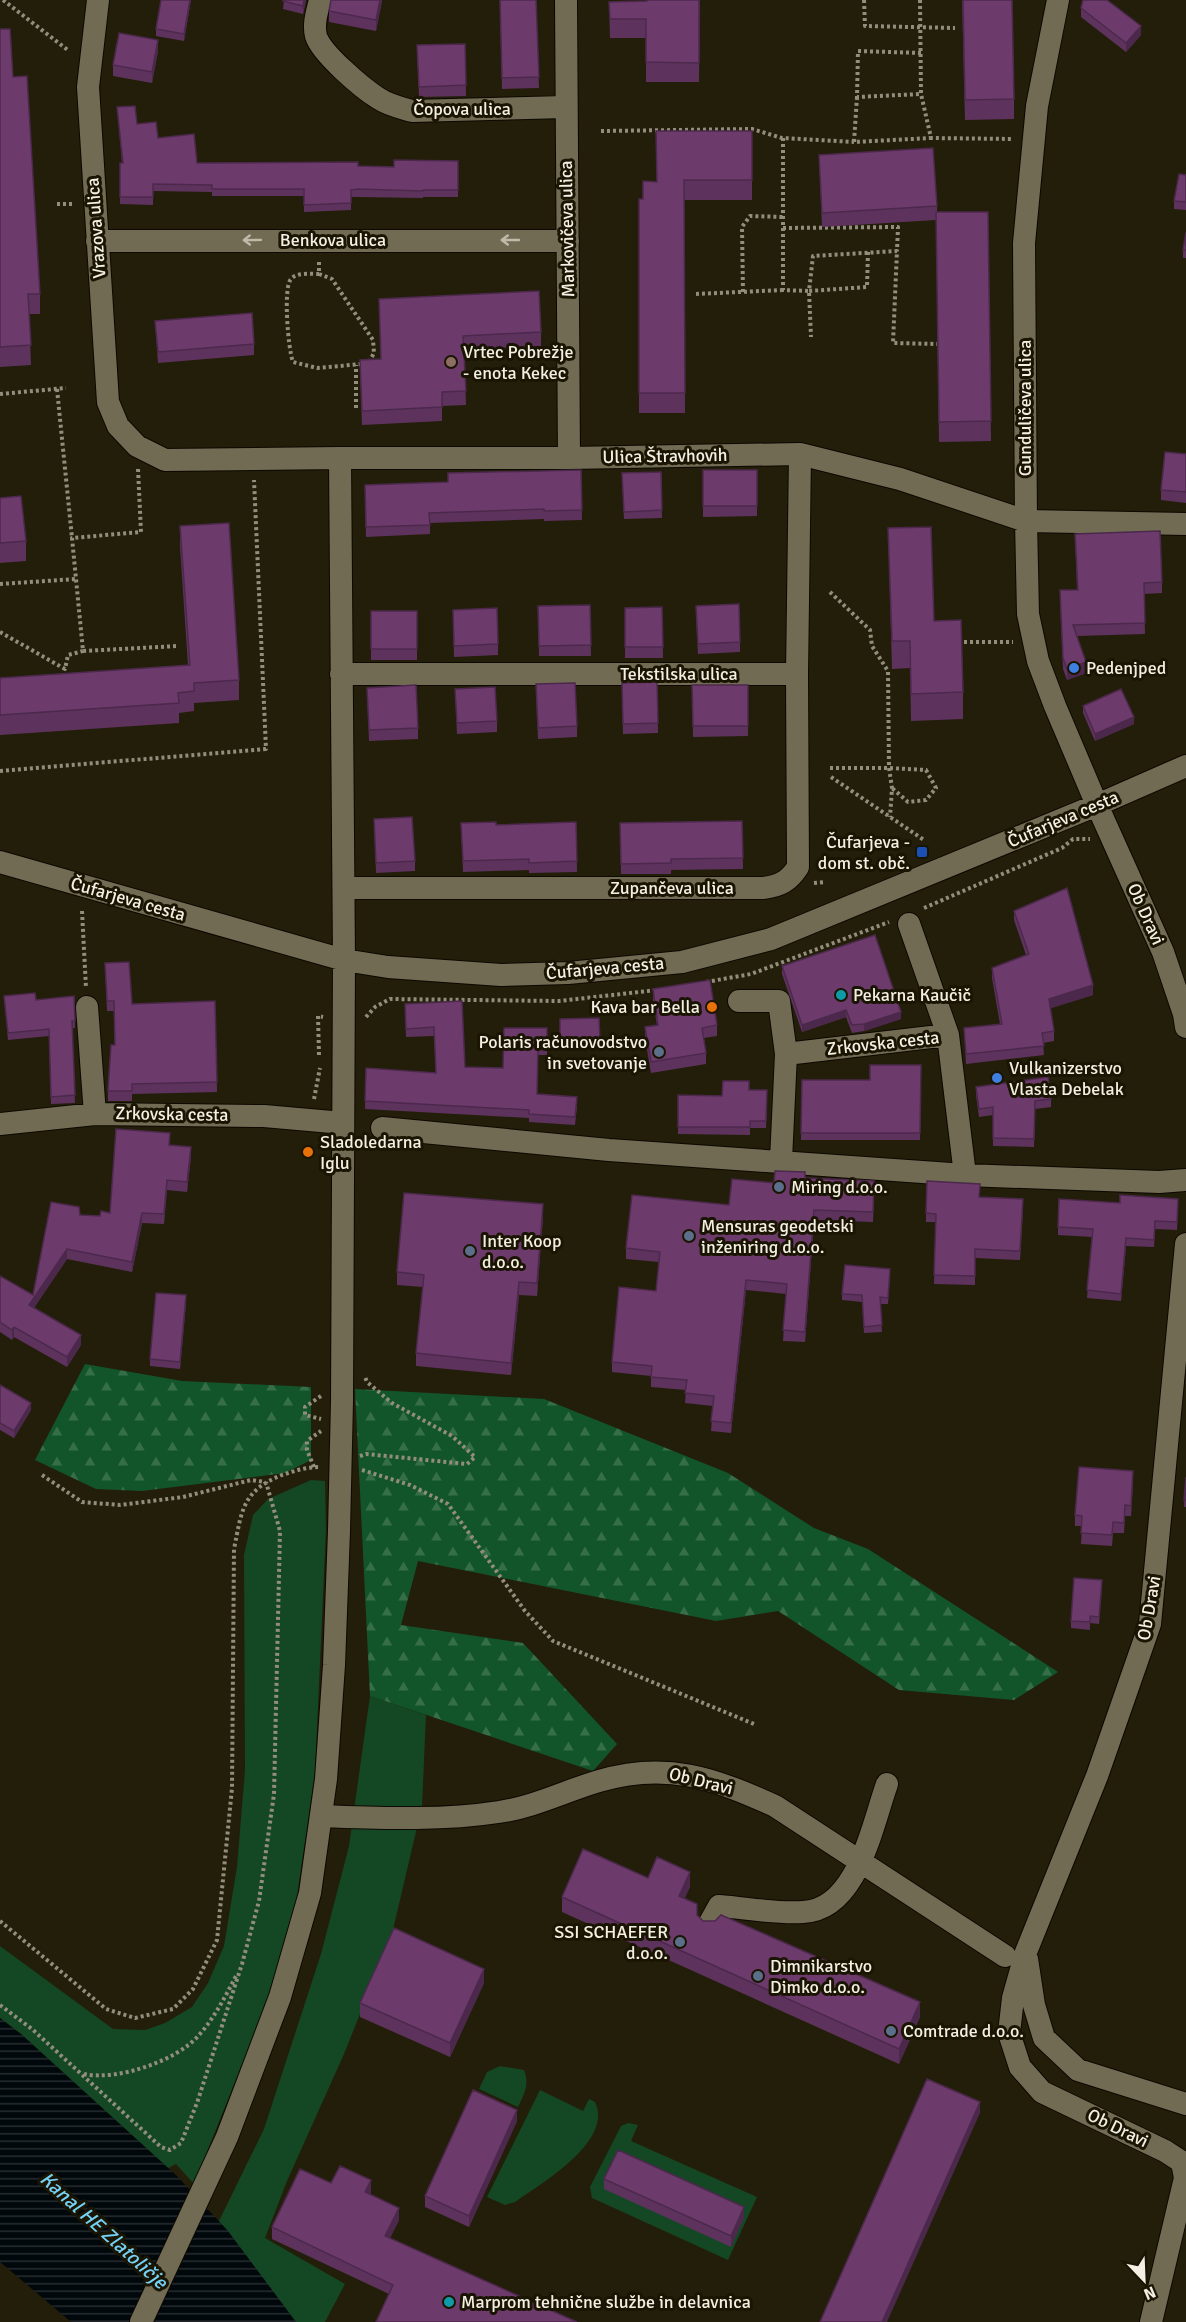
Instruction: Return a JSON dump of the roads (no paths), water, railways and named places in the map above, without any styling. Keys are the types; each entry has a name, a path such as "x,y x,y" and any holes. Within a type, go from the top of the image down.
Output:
{"street":[{"name":"Vrazova ulica","path":"98,0 88,87 108,402 118,426 137,456"},
{"name":"Čopova ulica","path":"320,0 315,28 317,39 325,53 378,98 396,106 412,111 565,108"},
{"name":"Markovičeva ulica","path":"566,0 569,458"},
{"name":"Gunduličeva ulica","path":"1058,0 1037,106 1024,243 1028,614 1038,661 1097,805"},
{"name":"Benkova ulica","path":"98,241 568,241"},
{"name":"Ulica Štravhovih","path":"137,456 165,460 569,458 800,454 900,479 1026,521 1186,524"},
{"path":"797,674 800,454"},
{"path":"141,2322 227,2137 280,1997 310,1893 326,1779 334,1665 342,1401 344,888 340,458"},
{"name":"Tekstilska ulica","path":"341,674 797,674"},
{"name":"Zupančeva ulica","path":"344,888 763,888 777,886 791,878 798,867 797,674"},
{"name":"Čufarjeva cesta","path":"0,862 344,960 388,967 501,975 568,973 682,962 771,939 1186,766"},
{"name":"Ob Dravi","path":"1097,805 1163,952 1184,1014 1186,1027"},
{"path":"909,924 948,1035"},
{"path":"739,1000 779,1001 786,1054 781,1160"},
{"path":"87,1007 95,1114"},
{"name":"Zrkovska cesta","path":"786,1054 948,1035 965,1175"},
{"name":"Zrkovska cesta","path":"0,1124 95,1114 264,1116 344,1123"},
{"path":"382,1128 609,1150 781,1160 965,1175 1159,1182 1186,1180"},
{"name":"Ob Dravi","path":"1151,2322 1185,2178 1182,2162 1165,2151 1042,2092 1020,2067 1009,2033 1016,1954 1097,1776 1150,1624 1186,1244"},
{"name":"Ob Dravi","path":"321,1816 411,1819 497,1812 529,1806 600,1780 646,1771 681,1772 746,1793 775,1806 860,1863 1016,1954"},
{"path":"709,1924 719,1906 804,1912 828,1906 848,1886 860,1863 886,1784"},
{"path":"1016,1954 1044,2038 1078,2070 1186,2104"}],"water":[{"name":"Kanal HE Zlatoličje","path":"0,2018 21,2034 177,2176 228,2231 296,2322 71,2322 0,2262"}],"place":[{"name":"Vrtec Pobrežje - enota Kekec","path":"451,362"},
{"name":"Pedenjped","path":"1074,668"},
{"name":"Čufarjeva - dom st. obč.","path":"922,852"},
{"name":"Pekarna Kaučič","path":"841,995"},
{"name":"Kava bar Bella","path":"712,1007"},
{"name":"Polaris računovodstvo in svetovanje","path":"659,1052"},
{"name":"Vulkanizerstvo Vlasta Debelak","path":"997,1078"},
{"name":"Sladoledarna Iglu","path":"308,1152"},
{"name":"Miring d.o.o.","path":"779,1187"},
{"name":"Mensuras geodetski inženiring d.o.o.","path":"689,1236"},
{"name":"Inter Koop d.o.o.","path":"470,1251"},
{"name":"SSI SCHAEFER d.o.o.","path":"680,1942"},
{"name":"Dimnikarstvo Dimko d.o.o.","path":"758,1976"},
{"name":"Comtrade d.o.o.","path":"891,2031"},
{"name":"Marprom tehnične službe in delavnica","path":"449,2302"}]}
